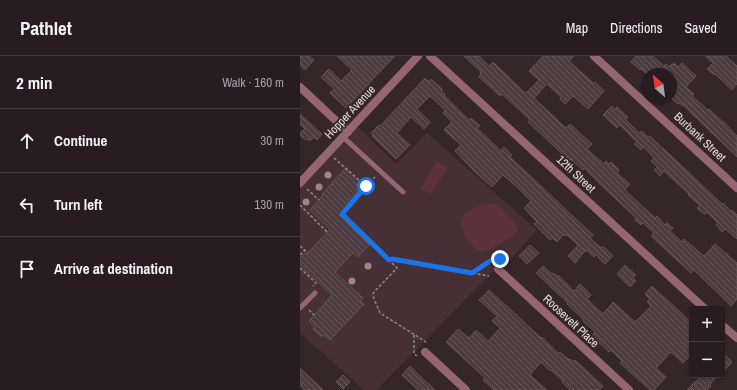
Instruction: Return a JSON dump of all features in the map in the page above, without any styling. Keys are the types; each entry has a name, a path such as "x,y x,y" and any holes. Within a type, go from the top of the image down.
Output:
{"street":[{"name":"Hopper Avenue","path":"303,186 345,134 418,56"},
{"name":"12th Street","path":"430,56 702,306"},
{"name":"Burbank Street","path":"594,56 737,188"},
{"path":"300,87 345,134"},
{"name":"Roosevelt Place","path":"498,269 629,390"},
{"path":"725,327 737,338"},
{"path":"421,355 466,390"}],"lane":[{"path":"345,134 380,171 403,192"},
{"path":"300,308 314,293"}],"path":[{"path":"329,153 366,186"},
{"path":"340,216 380,171"},
{"path":"303,186 319,200"},
{"path":"300,206 327,232"},
{"path":"342,214 397,268 373,294 378,309 383,315 430,346"},
{"path":"300,246 308,252"},
{"path":"300,255 305,250"},
{"path":"389,260 392,259 489,276"},
{"path":"472,273 495,259 500,259 505,264"},
{"path":"300,268 316,283 310,289 314,293"},
{"path":"414,335 414,354 421,355"}],"shaded area":[{"path":"355,124 396,164 427,133 537,230 500,271 496,268 377,390 364,390 300,333 300,183"},
{"path":"437,161 448,167 431,194 420,189"},
{"path":"486,204 493,204 501,207 516,225 517,232 513,236 489,250 478,251 471,245 465,235 461,225 461,220 468,211"}],"building":[{"path":"300,56 309,56 314,60 305,70 300,65"},
{"path":"337,56 395,56 346,108 330,93 334,89 321,77 329,69 341,81 352,70"},
{"path":"464,56 479,56 489,66 493,62 525,93 539,80 529,71 543,56 574,56 570,62 604,91 588,109 573,96 565,104 560,99 561,97 547,84 534,98 566,128 570,124 592,144 587,149 604,164 606,161 609,164 611,162 619,170 617,173 630,184 625,190 655,218 657,216 665,225 667,223 673,228 670,231 682,242 684,239 704,256 715,244 737,263 737,299 731,306 694,270 691,273 651,236 654,233 643,223 641,225 635,220 636,218 584,168 583,170 570,159 569,160 528,122 530,120 502,94 500,96 479,77 481,72"},
{"path":"636,56 653,56 664,66 666,64 669,67 674,63 678,67 682,63 696,76 686,87 694,94 692,96 723,121 737,136 737,157 683,105 677,103 677,68 641,68 640,70 631,62"},
{"path":"705,56 726,56 737,66 737,84 732,90 715,74 714,75 707,69 713,63"},
{"path":"425,78 429,82 431,79 443,90 441,92 445,94 444,95 469,120 471,118 480,126 477,128 501,151 504,147 512,155 510,157 593,235 590,238 601,248 603,246 613,256 605,264 596,255 594,257 586,250 575,263 568,256 578,245 564,234 557,242 552,238 550,240 534,224 537,222 524,208 531,201 519,189 503,175 492,187 455,151 461,145 444,130 452,122 443,113 445,110 430,96 417,109 430,122 424,129 411,117 397,133 410,145 396,159 372,136 373,135 371,133 379,125 380,126"},
{"path":"612,106 615,109 617,107 628,117 625,119 639,133 642,131 649,138 650,136 722,204 723,203 737,215 737,239 725,229 722,232 716,225 718,223 707,212 705,215 697,208 700,205 664,171 660,176 654,170 657,167 651,161 654,158 644,147 641,150 634,144 637,142 620,125 617,128 603,115"},
{"path":"300,114 322,134 317,140 314,137 310,141 308,139 306,140 300,135 300,133 305,129 300,124"},
{"path":"345,169 363,185 337,213 370,244 358,257 353,253 335,272 363,298 360,301 364,304 330,340 324,335 322,337 313,329 315,327 309,321 332,295 300,265 300,258 305,253 307,254 330,229 310,210 323,195 322,194"},
{"path":"530,245 539,253 527,264 519,256"},
{"path":"625,265 636,275 633,278 636,281 630,287 617,274"},
{"path":"543,266 552,274 558,275 574,291 580,284 591,295 587,299 603,314 613,302 635,322 651,306 647,302 650,299 645,294 652,286 689,320 689,357 683,363 671,352 656,368 666,377 654,390 650,390 620,363 622,361 611,350 609,352 593,337 595,332 567,304 568,303 536,273"},
{"path":"489,290 559,354 560,352 573,362 575,360 603,386 599,390 570,390 562,382 563,381 541,362 530,375 547,390 494,390 483,380 485,378 446,342 458,329 469,338 476,330 488,341 500,328 492,321 497,316 479,300"},
{"path":"725,355 732,362 725,370"},
{"path":"410,366 435,390 418,390 402,375"},
{"path":"300,368 323,390 305,390 300,385"},
{"path":"343,375 350,382 343,389 336,382"},
{"path":"699,378 716,378 707,390 687,390"}],"route":[{"path":"366,186 342,214 389,260 392,259 472,273 493,259 500,259"}]}
